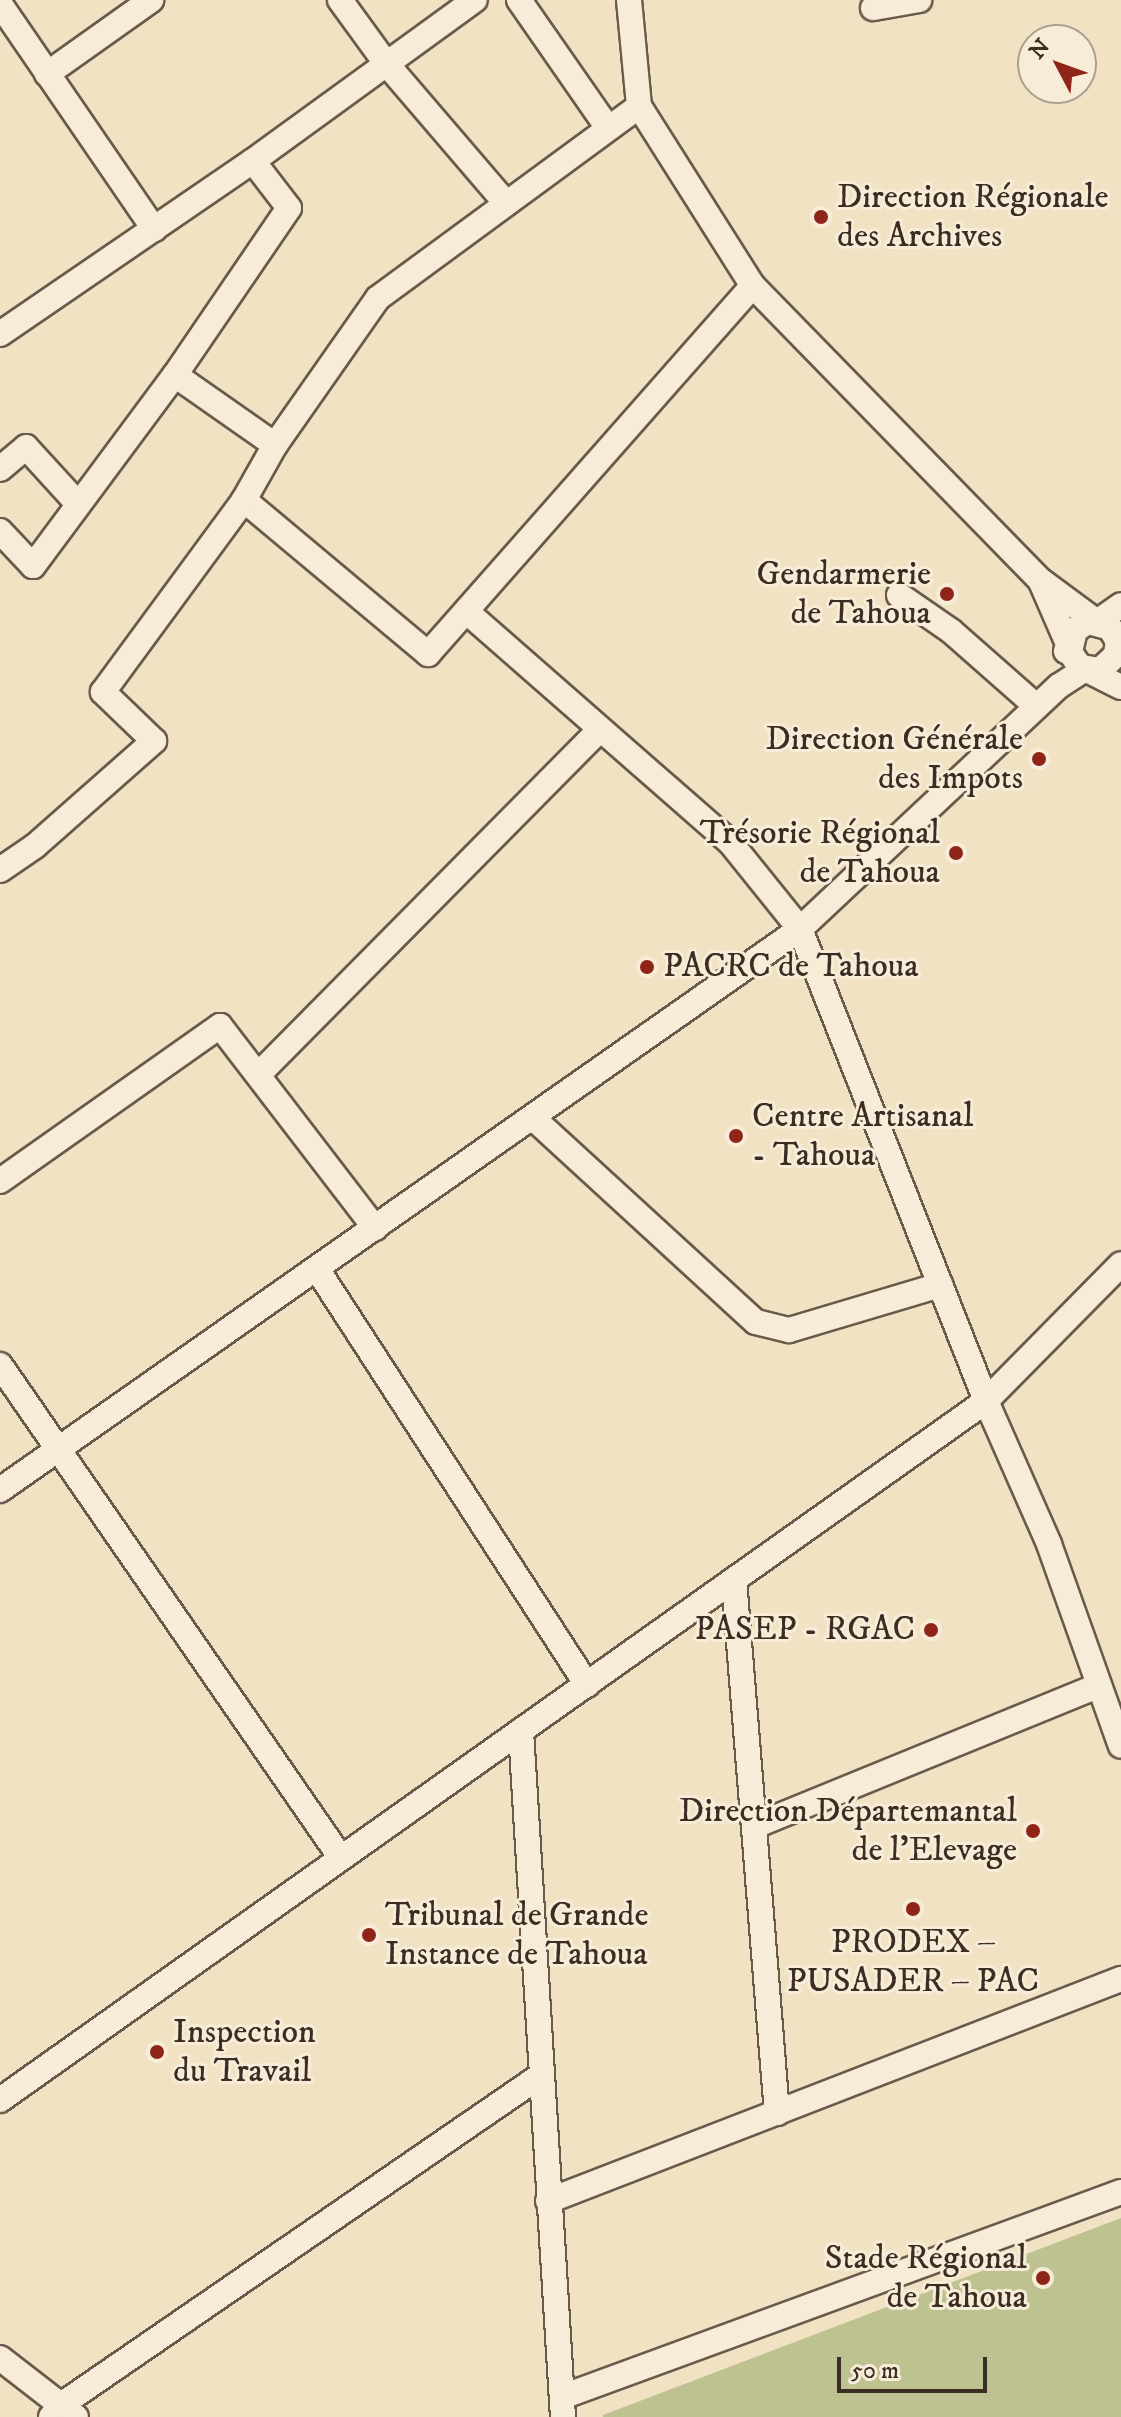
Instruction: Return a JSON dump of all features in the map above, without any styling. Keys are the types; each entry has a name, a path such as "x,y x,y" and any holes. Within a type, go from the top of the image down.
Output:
{"street":[{"path":"47,74 151,0"},
{"path":"340,0 385,62 506,203"},
{"path":"0,334 253,161 385,62 475,0"},
{"path":"519,0 608,128"},
{"path":"0,1490 800,929 1035,705 1085,669 1100,670 1113,662 1120,640 1110,628 1097,622 1040,580 753,286 639,106 629,0"},
{"path":"873,8 919,0"},
{"path":"6,13 154,229"},
{"path":"0,870 35,846 154,741 103,692 244,500 275,445 378,298 639,106"},
{"path":"0,531 33,566 175,375 289,208 253,161"},
{"path":"244,500 428,654 753,286"},
{"path":"175,375 275,445"},
{"path":"0,469 26,447 78,504"},
{"path":"1040,580 1075,663 1121,687"},
{"path":"899,595 951,631 1035,705"},
{"path":"1035,705 1075,630 1097,622 1121,605"},
{"path":"467,612 598,731 730,842 800,929 986,1401 1049,1544 1121,1746"},
{"path":"259,1074 598,731"},
{"path":"0,1181 220,1026 375,1228"},
{"path":"533,1118 756,1322 789,1330 940,1285"},
{"path":"0,2100 986,1401 1121,1264"},
{"path":"317,1269 587,1685"},
{"path":"0,1365 341,1858"},
{"path":"734,1580 757,1825 777,2113"},
{"path":"757,1825 1098,1686"},
{"path":"521,1731 540,2076 563,2407 1121,2192"},
{"path":"548,2201 1121,1979"},
{"path":"0,2358 63,2413 540,2076"}],"green space":[{"name":"Stade Régional de Tahoua","path":"1121,2218 1121,2417 603,2417 603,2415"}],"place":[{"name":"Direction Régionale des Archives","path":"821,217"},
{"name":"Gendarmerie de Tahoua","path":"947,594"},
{"name":"Direction Générale des Impots","path":"1039,759"},
{"name":"Trésorie Régional de Tahoua","path":"956,853"},
{"name":"PACRC de Tahoua","path":"647,967"},
{"name":"Centre Artisanal - Tahoua","path":"736,1136"},
{"name":"PASEP - RGAC","path":"931,1630"},
{"name":"Direction Départemantal de l'Elevage","path":"1033,1831"},
{"name":"PRODEX – PUSADER – PAC","path":"913,1909"},
{"name":"Tribunal de Grande Instance de Tahoua","path":"369,1935"},
{"name":"Inspection du Travail","path":"157,2052"},
{"name":"Stade Régional de Tahoua","path":"1043,2278"}]}
